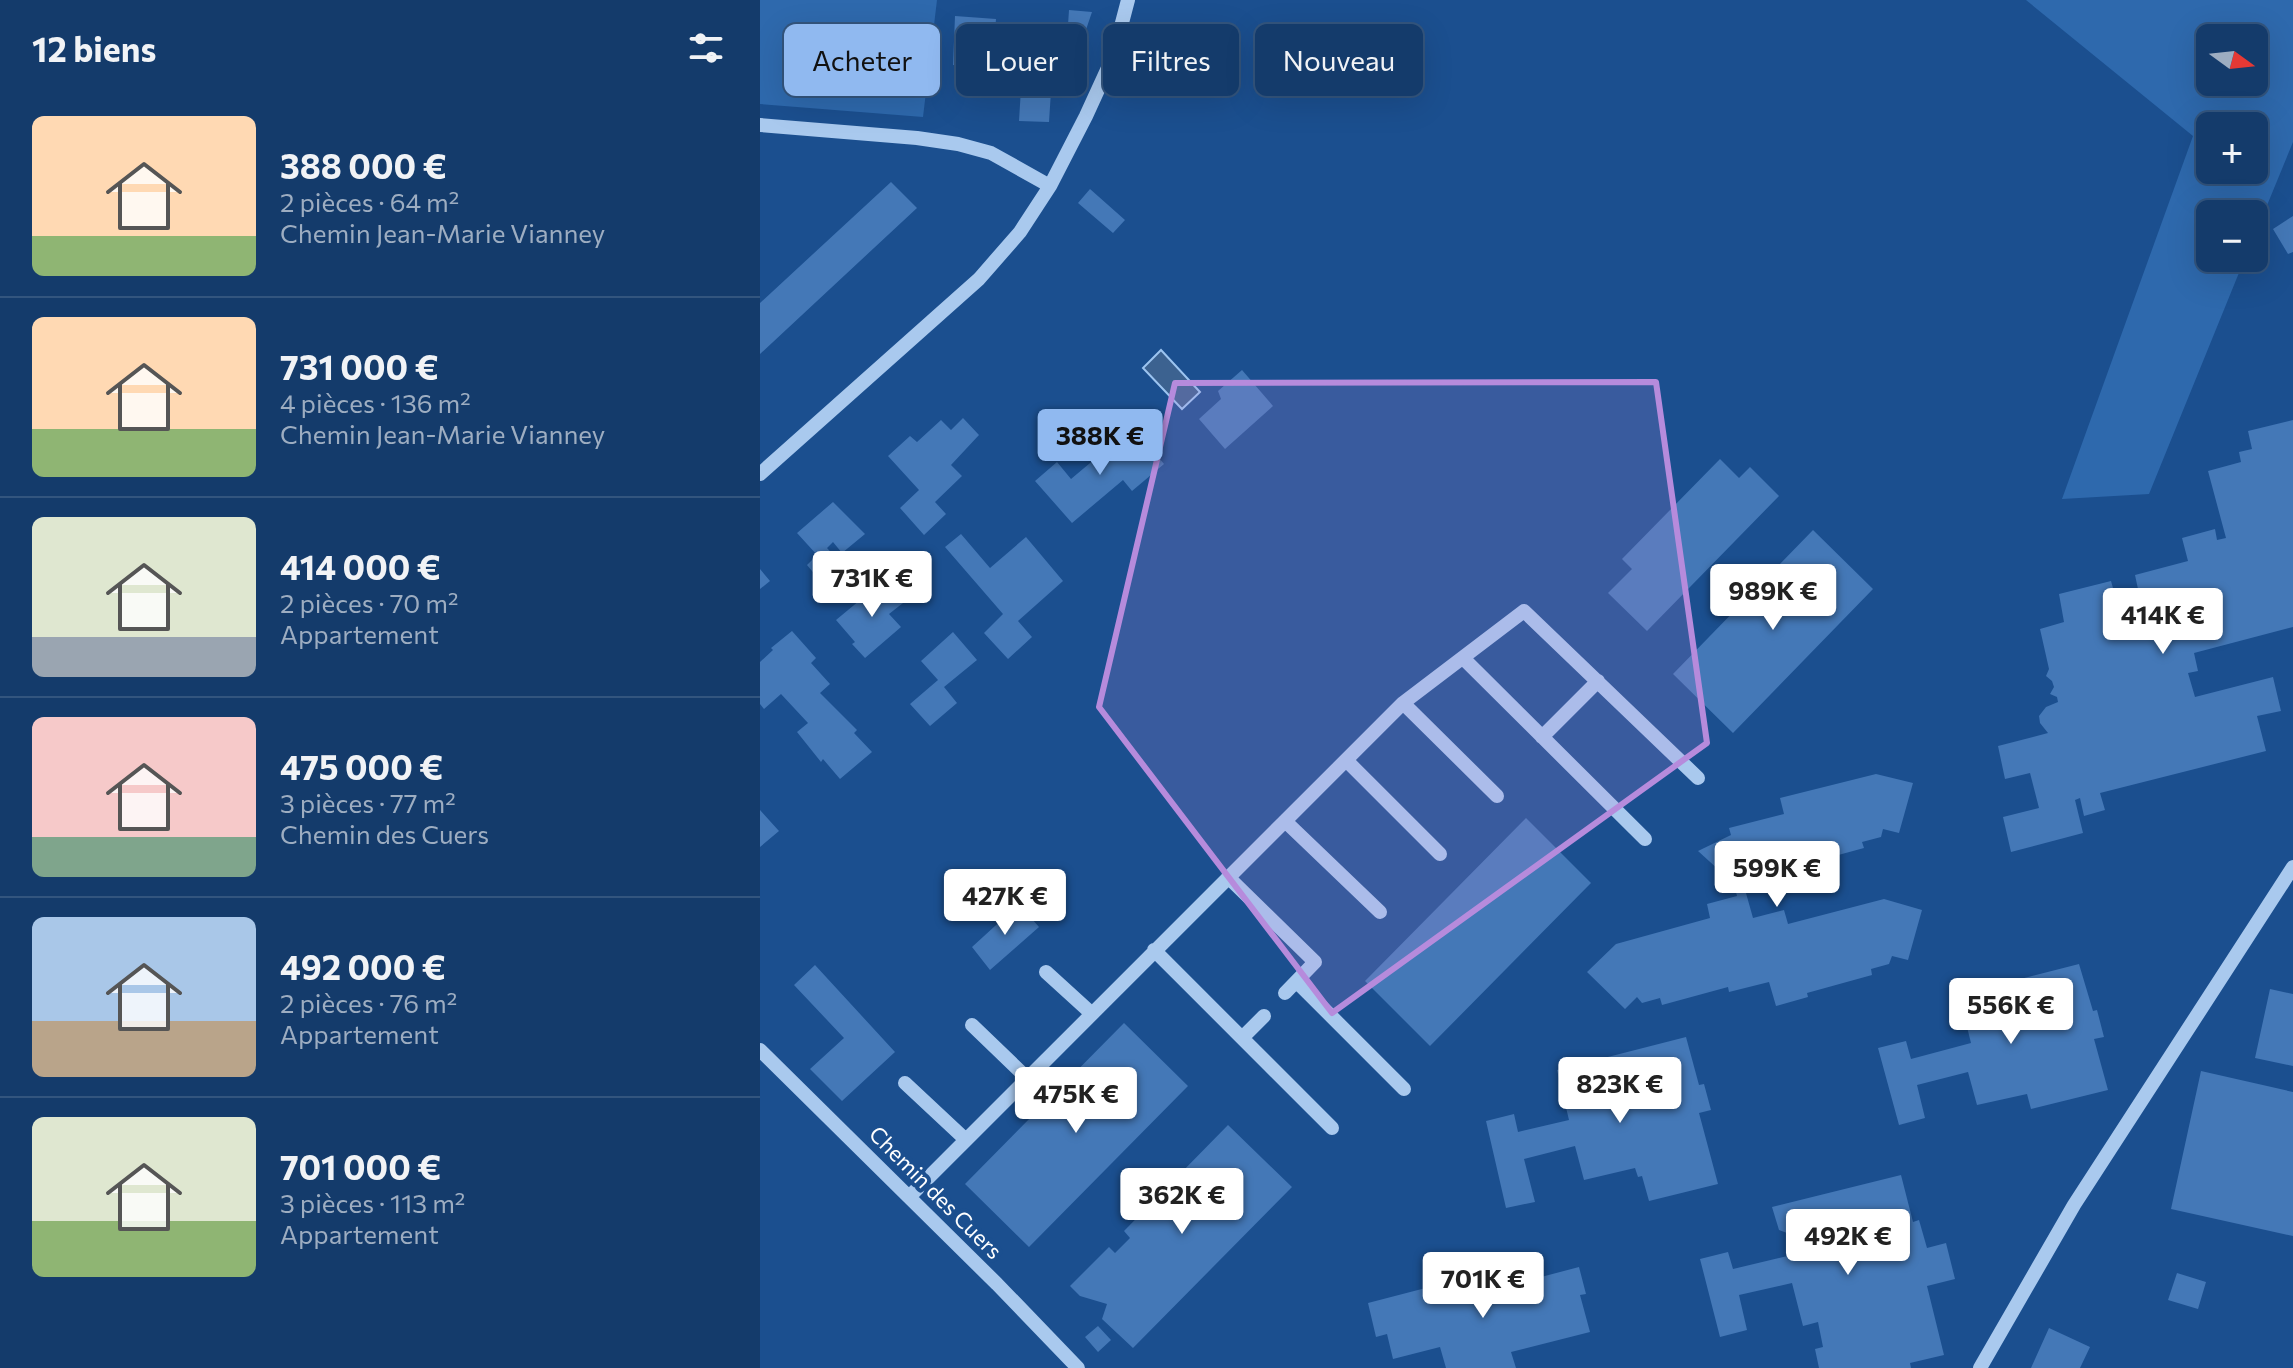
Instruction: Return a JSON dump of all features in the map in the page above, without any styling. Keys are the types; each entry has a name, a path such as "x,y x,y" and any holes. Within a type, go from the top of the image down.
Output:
{"street":[{"path":"760,474 979,279 1020,232 1050,186 1113,57 1128,0"},
{"path":"760,125 958,144 991,153 1050,186"},
{"path":"909,1197 1403,703 1524,611 1698,778"},
{"path":"1463,658 1645,839"},
{"path":"1542,737 1598,681"},
{"path":"1403,703 1497,796"},
{"path":"1347,761 1440,854"},
{"path":"1285,821 1380,912"},
{"path":"1980,1368 2074,1205 2293,867"},
{"path":"1228,877 1315,962 1285,993"},
{"path":"1154,950 1332,1128"},
{"path":"1046,972 1091,1013"},
{"path":"1297,982 1404,1089"},
{"path":"1242,1038 1264,1016"},
{"path":"972,1025 1027,1078"},
{"name":"Chemin des Cuers","path":"760,1050 1078,1368"},
{"path":"905,1083 966,1140"}],"highlighted area":[{"path":"1656,382 1707,743 1332,1013 1099,707 1175,383"}],"shaded area":[{"path":"760,0 937,0 934,24 784,24 784,96 926,96 923,117 760,104"},
{"path":"2026,0 2293,0 2293,142 2268,203 2268,200 2196,200 2196,272 2239,272 2149,494 2062,499 2193,136"},
{"path":"1161,350 1200,392 1182,409 1143,368"}],"building":[{"path":"1069,10 1092,12 1087,27 1087,24 1068,24"},
{"path":"955,16 996,19 996,24 956,24 956,65 953,65"},
{"path":"1021,96 1051,96 1049,122 1019,121"},
{"path":"891,182 917,208 760,354 760,303"},
{"path":"1090,189 1125,220 1113,233 1078,203"},
{"path":"2293,216 2293,252 2288,254 2273,229"},
{"path":"1242,370 1273,406 1225,449 1199,419 1221,399 1218,391"},
{"path":"963,418 979,435 951,465 962,476 935,502 946,514 924,535 900,508 919,490 888,456 910,436 917,442 941,420 951,430"},
{"path":"2293,420 2293,627 2194,653 2198,671 2188,673 2195,697 2273,677 2281,711 2257,716 2266,751 2100,793 2105,810 2084,816 2080,798 2075,800 2083,833 2011,852 2003,817 2039,808 2030,773 2005,779 1998,746 2048,733 2039,716 2046,707 2058,702 2057,697 2050,694 2054,687 2046,676 2049,669 2040,629 2064,622 2059,594 2111,581 2119,609 2141,603 2135,575 2188,561 2182,538 2215,529 2217,540 2226,538 2208,471 2241,462 2239,452 2252,449 2248,431","holes":["2195,589 2199,607 2182,611 2178,594"]},
{"path":"1137,431 1164,464 1132,491 1123,480 1072,523 1035,481 1057,462 1071,479 1102,453 1104,457"},
{"path":"1720,459 1739,478 1750,467 1779,496 1647,631 1608,593 1632,569 1622,559"},
{"path":"833,502 865,534 842,553 833,542 827,548 838,560 817,577 807,565 817,555 797,533"},
{"path":"1813,530 1873,589 1733,733 1673,674"},
{"path":"961,534 990,568 1026,537 1063,581 1018,621 1032,637 1008,659 984,633 1003,614 945,547"},
{"path":"760,569 770,581 760,589"},
{"path":"883,581 903,603 889,614 901,627 865,658 836,620"},
{"path":"792,631 816,658 811,663 830,684 820,693 857,730 854,733 872,752 840,779 823,759 821,762 797,732 808,723 781,694 764,709 760,704 760,662 773,650 771,648"},
{"path":"953,632 977,660 944,687 957,703 930,726 910,704 938,680 921,661"},
{"path":"1876,774 1913,783 1899,833 1883,829 1881,837 1862,842 1864,848 1798,866 1799,870 1744,886 1753,918 1784,910 1788,924 1884,899 1922,910 1908,960 1892,956 1889,964 1871,969 1872,975 1807,993 1808,997 1776,1006 1769,982 1729,992 1728,987 1662,1005 1660,998 1642,1003 1637,997 1625,1009 1587,972 1616,944 1710,918 1707,904 1737,896 1730,869 1720,871 1698,851 1731,835 1729,828 1784,814 1780,798"},
{"path":"760,810 779,831 760,847"},
{"path":"1526,818 1591,883 1430,1046 1365,981"},
{"path":"1019,904 1039,927 990,970 972,947"},
{"path":"2079,964 2104,1037 2094,1039 2108,1090 2031,1109 2027,1094 1977,1105 1968,1072 1917,1085 1925,1118 1899,1125 1878,1048 1906,1041 1911,1059 1971,1043 1965,1019 1955,1017 1950,997"},
{"path":"815,965 895,1052 842,1101 810,1069 844,1038 794,985"},
{"path":"2270,989 2293,994 2293,1066 2255,1058"},
{"path":"1124,1023 1188,1086 1029,1247 965,1184"},
{"path":"1686,1037 1699,1085 1704,1084 1711,1110 1699,1113 1718,1184 1649,1201 1642,1176 1638,1177 1635,1168 1584,1180 1575,1146 1524,1159 1535,1202 1506,1208 1486,1121 1514,1114 1518,1132 1569,1120 1557,1070"},
{"path":"2201,1071 2293,1092 2293,1236 2171,1209"},
{"path":"1228,1125 1292,1187 1133,1348 1102,1319 1107,1304 1080,1296 1070,1286 1109,1247 1115,1253 1130,1238 1124,1231"},
{"path":"1901,1175 1913,1222 1919,1220 1927,1248 1946,1243 1955,1279 1927,1286 1944,1355 1910,1363 1911,1368 1819,1368 1815,1349 1823,1347 1818,1322 1803,1326 1792,1283 1739,1295 1747,1330 1720,1337 1700,1259 1728,1252 1733,1269 1792,1255 1787,1233 1779,1230 1772,1207"},
{"path":"1579,1267 1586,1294 1580,1295 1590,1332 1511,1352 1516,1368 1446,1368 1440,1347 1393,1359 1387,1334 1376,1337 1368,1303 1464,1278 1469,1296"},
{"path":"2177,1273 2206,1282 2198,1309 2168,1300"},
{"path":"1098,1326 1111,1340 1098,1352 1085,1337"},
{"path":"2049,1328 2090,1347 2080,1368 2031,1368"}]}
